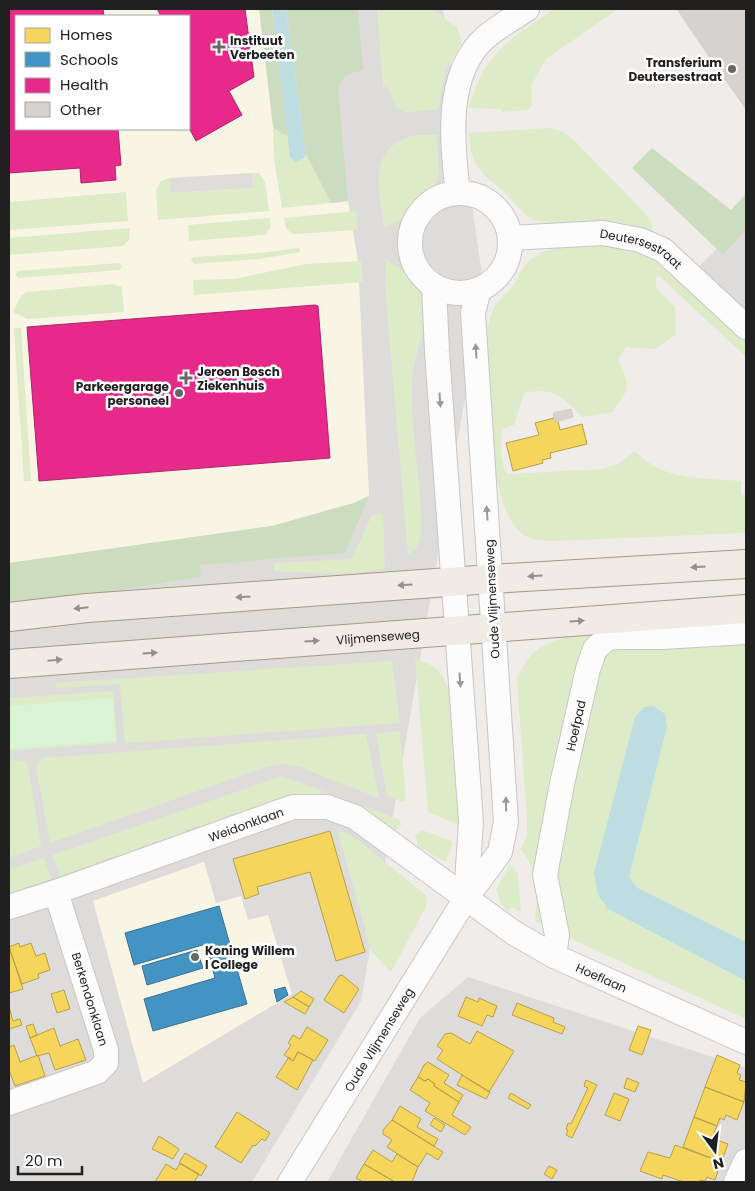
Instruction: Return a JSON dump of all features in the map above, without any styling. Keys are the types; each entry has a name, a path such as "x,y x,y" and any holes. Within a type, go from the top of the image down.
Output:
{"main road":[{"path":"9,617 87,608 491,579 746,564"},
{"name":"Vlijmenseweg","path":"9,664 746,609"}],"street":[{"path":"458,193 453,119 456,87 467,63 485,38 527,9"},
{"path":"458,193 476,196 493,205 504,220 510,238 508,259 497,278 470,292 451,292 434,286 421,274 412,259 410,244 412,230 418,216 429,204 442,196 458,193"},
{"name":"Deutersestraat","path":"510,238 603,233 640,240 663,250 746,327"},
{"name":"Oude Vlijmenseweg","path":"434,286 436,352 471,822 466,898"},
{"name":"Oude Vlijmenseweg","path":"290,1182 466,898 500,852 506,822 473,313 479,289"},
{"name":"Hoefpad","path":"554,956 557,935 545,875 562,784 588,668 595,649 606,639 617,637 663,637 746,632"},
{"name":"Weidonklaan","path":"9,907 293,807 327,807 355,817 466,898"},
{"name":"Berkendonklaan","path":"9,1103 97,1072 106,1063 106,1050 56,892"},
{"name":"Hoeflaan","path":"466,898 514,933 554,956 746,1042"},
{"path":"736,1182 746,1161"}],"shaded area":[{"path":"9,9 443,9 484,288 361,1001 252,1182 9,1182"},
{"name":"Jeroen Bosch Ziekenhuis","path":"9,9 286,9 306,154 331,203 348,201 358,261 369,496 354,503 272,526 9,563"},
{"path":"252,173 253,188 170,193 169,178"},
{"path":"746,221 746,326 686,279"},
{"name":"Koning Willem I College","path":"204,862 216,903 241,896 248,920 268,915 292,994 143,1083 93,901"},
{"path":"468,977 746,1068 746,1182 327,1182 420,1018"}],"green space":[{"path":"259,9 272,9 288,135 282,134 273,127"},
{"path":"286,9 358,9 363,70 346,75 338,87 348,201 331,203 306,154"},
{"path":"377,9 431,9 457,27 462,43 446,69 438,109 406,113 395,106 388,87 383,87"},
{"path":"554,9 618,9 546,59 531,86 532,105 528,110 502,112 501,109 469,108 475,89 490,61 511,39"},
{"path":"273,127 282,134 288,135 290,157 304,158 306,154 331,203 282,208 274,159"},
{"path":"550,128 563,132 574,140 643,211 652,224 652,233 617,222 559,224 532,219 523,213 482,172 471,152 469,133"},
{"path":"415,135 437,135 439,174 435,188 400,220 384,227 379,185 379,172 382,160 399,141"},
{"path":"652,148 731,210 746,194 746,230 723,255 632,168"},
{"path":"252,173 259,173 265,182 269,211 158,220 156,190 161,181 169,178 170,193 253,188"},
{"path":"126,192 128,221 9,230 9,202"},
{"path":"356,211 358,230 295,234 286,228 284,218"},
{"path":"270,218 270,229 264,235 189,241 188,225"},
{"path":"130,228 129,240 123,246 9,255 9,238"},
{"path":"592,245 636,252 655,260 668,269 696,292 746,339 746,357 658,275 656,278 656,288 675,307 676,334 655,349 626,347 618,360 626,378 626,391 613,412 582,417 563,399 550,392 534,391 524,393 514,425 502,429 501,455 506,474 603,469 618,464 635,451 646,461 671,473 698,478 741,481 741,495 746,495 746,533 550,541 533,539 522,534 511,521 501,497 494,458 486,369 489,320 496,305 532,258 547,250 556,248"},
{"path":"299,248 300,252 260,259 194,264 191,260 193,257 260,253"},
{"path":"386,259 405,272 415,282 422,295 425,314 412,382 421,534 416,549 408,555 385,286"},
{"path":"361,261 363,282 194,295 193,280 234,279 306,264"},
{"path":"119,263 122,266 120,270 18,278 15,274 18,271"},
{"path":"113,284 122,287 124,312 28,319 13,312 21,296 27,292"},
{"path":"14,328 21,328 31,481 24,481"},
{"path":"369,496 345,553 200,565 201,577 86,596 9,603 9,563 272,526 354,503"},
{"path":"383,514 385,568 344,574 274,571 274,563 352,559 372,515"},
{"path":"599,631 544,922 540,924 535,921 536,892 533,873 526,856 520,849 527,837 527,818 517,679 523,666 540,648 561,639"},
{"path":"746,639 746,942 636,887 628,877 629,871 608,909 746,981 746,1019 569,938 557,897 555,874 599,662 613,644"},
{"path":"415,659 429,664 443,676 450,694 457,730 463,827 428,812"},
{"path":"392,661 400,723 125,743 120,684 56,688 55,683"},
{"path":"113,691 117,743 9,751 9,698"},
{"path":"113,698 116,741 9,749 9,706"},
{"path":"400,731 406,800 402,802 387,795 376,734"},
{"path":"366,734 379,798 300,767 281,764 263,768 50,843 36,766 43,758"},
{"path":"9,760 25,761 28,766 41,846 9,858"},
{"path":"282,776 400,820 401,826 394,831 334,799 241,817 238,812 219,819 221,825 202,832 199,825 182,832 184,839 160,847 158,841 140,847 141,854 116,862 114,856 95,863 97,868 79,874 77,870 60,876 53,855"},
{"path":"337,829 354,837 427,896 426,907 391,972 372,952"},
{"path":"422,830 451,841 452,845 446,861 418,846 415,835"},
{"path":"44,858 51,879 24,888 24,894 9,899 9,870"},
{"path":"510,865 518,873 521,912 512,907 508,912 501,904 496,889"}],"water":[{"path":"272,9 286,9 306,154 304,158 295,162 290,157"},
{"path":"653,706 665,714 667,727 629,877 636,887 746,942 746,981 608,909 598,895 594,873 635,717 644,707"}],"building: Homes":[{"path":"554,418 555,422 558,421 560,430 582,424 587,444 550,453 551,458 542,460 543,463 513,471 506,443 539,435 535,423"},
{"path":"330,831 365,952 336,961 310,872 257,887 259,894 245,899 233,859"},
{"path":"19,943 20,947 31,943 36,956 45,953 50,970 38,974 39,978 22,984 9,947"},
{"path":"9,947 23,989 9,993"},
{"path":"342,975 359,989 344,1013 324,1000 339,976"},
{"path":"64,990 70,1009 57,1013 51,994"},
{"path":"301,991 314,999 309,1007 293,997"},
{"path":"293,997 309,1007 305,1014 284,1002"},
{"path":"466,997 478,1002 479,998 497,1006 493,1017 487,1015 482,1026 458,1016"},
{"path":"517,1003 554,1018 553,1022 565,1027 562,1034 512,1015"},
{"path":"9,1006 13,1021 20,1019 22,1025 9,1029"},
{"path":"33,1024 37,1035 30,1038 26,1026"},
{"path":"638,1026 651,1030 642,1055 629,1050"},
{"path":"307,1027 328,1040 315,1061 298,1052 293,1061 284,1055 291,1045 288,1043 293,1035 300,1039"},
{"path":"54,1028 60,1046 78,1039 86,1060 55,1070 49,1053 37,1056 30,1038"},
{"path":"477,1031 514,1051 489,1092 437,1059 443,1050 437,1046 445,1034 451,1033 470,1044"},
{"path":"14,1045 20,1062 38,1055 45,1076 15,1086 9,1070 9,1047"},
{"path":"298,1052 313,1060 297,1090 276,1077 289,1057 293,1061"},
{"path":"717,1055 740,1065 737,1073 741,1075 739,1080 746,1082 744,1102 705,1087"},
{"path":"428,1062 449,1075 444,1083 463,1095 459,1102 434,1086 435,1084 428,1079 425,1081 418,1077 424,1065"},
{"path":"462,1075 490,1092 486,1099 457,1085"},
{"path":"418,1077 425,1081 428,1079 435,1084 434,1086 459,1102 452,1115 471,1127 465,1135 425,1111 430,1103 410,1090"},
{"path":"627,1078 639,1083 635,1092 624,1088"},
{"path":"586,1080 597,1085 572,1138 566,1135 568,1130 566,1129 568,1123 571,1124 588,1088 584,1086"},
{"path":"705,1087 744,1102 737,1120 726,1115 724,1120 720,1118 717,1126 694,1117"},
{"path":"511,1093 531,1105 528,1109 508,1098"},
{"path":"614,1093 629,1099 620,1121 605,1115"},
{"path":"400,1106 421,1119 417,1127 438,1139 434,1146 392,1120"},
{"path":"237,1112 270,1133 265,1141 262,1139 255,1146 253,1145 241,1163 215,1147"},
{"path":"694,1117 717,1126 714,1133 719,1135 717,1140 728,1144 721,1162 683,1147"},
{"path":"434,1118 445,1125 441,1132 430,1125"},
{"path":"392,1120 443,1152 438,1160 427,1153 418,1167 387,1147 392,1140 383,1134 383,1130"},
{"path":"159,1136 179,1149 173,1159 152,1149"},
{"path":"675,1145 721,1162 715,1180 707,1177 705,1181 684,1182 663,1175 662,1179 640,1171 648,1152 670,1158"},
{"path":"373,1150 392,1162 397,1154 418,1167 412,1182 395,1182 364,1164"},
{"path":"185,1153 207,1166 201,1176 179,1163"},
{"path":"180,1163 199,1174 194,1182 155,1182 166,1164 176,1170"},
{"path":"364,1164 395,1182 363,1182 356,1178"},
{"path":"549,1166 557,1170 552,1179 544,1174"}],"building: Schools":[{"path":"219,906 247,1004 153,1031 144,999 215,978 206,944 134,965 125,933"},
{"path":"197,950 203,968 147,985 142,966"},
{"path":"285,987 288,995 277,1002 274,990"}],"building: Health":[{"path":"9,9 103,9 104,15 15,15 15,130 118,130 121,165 115,166 116,180 81,183 80,168 9,173"},
{"name":"Instituut Verbeeten","path":"157,9 245,9 254,77 229,91 242,115 196,141 190,130 190,15 160,15"},
{"name":"Parkeergarage personeel","path":"318,306 330,458 39,481 27,327"}],"building: Other":[{"name":"Transferium Deutersestraat","path":"677,9 746,9 746,109 704,49"},
{"path":"571,409 573,417 555,422 553,413"}],"place":[{"name":"Instituut Verbeeten","path":"219,47"},
{"name":"Transferium Deutersestraat","path":"732,69"},
{"name":"Jeroen Bosch Ziekenhuis","path":"186,378"},
{"name":"Parkeergarage personeel","path":"179,393"},
{"name":"Koning Willem I College","path":"195,957"}]}
